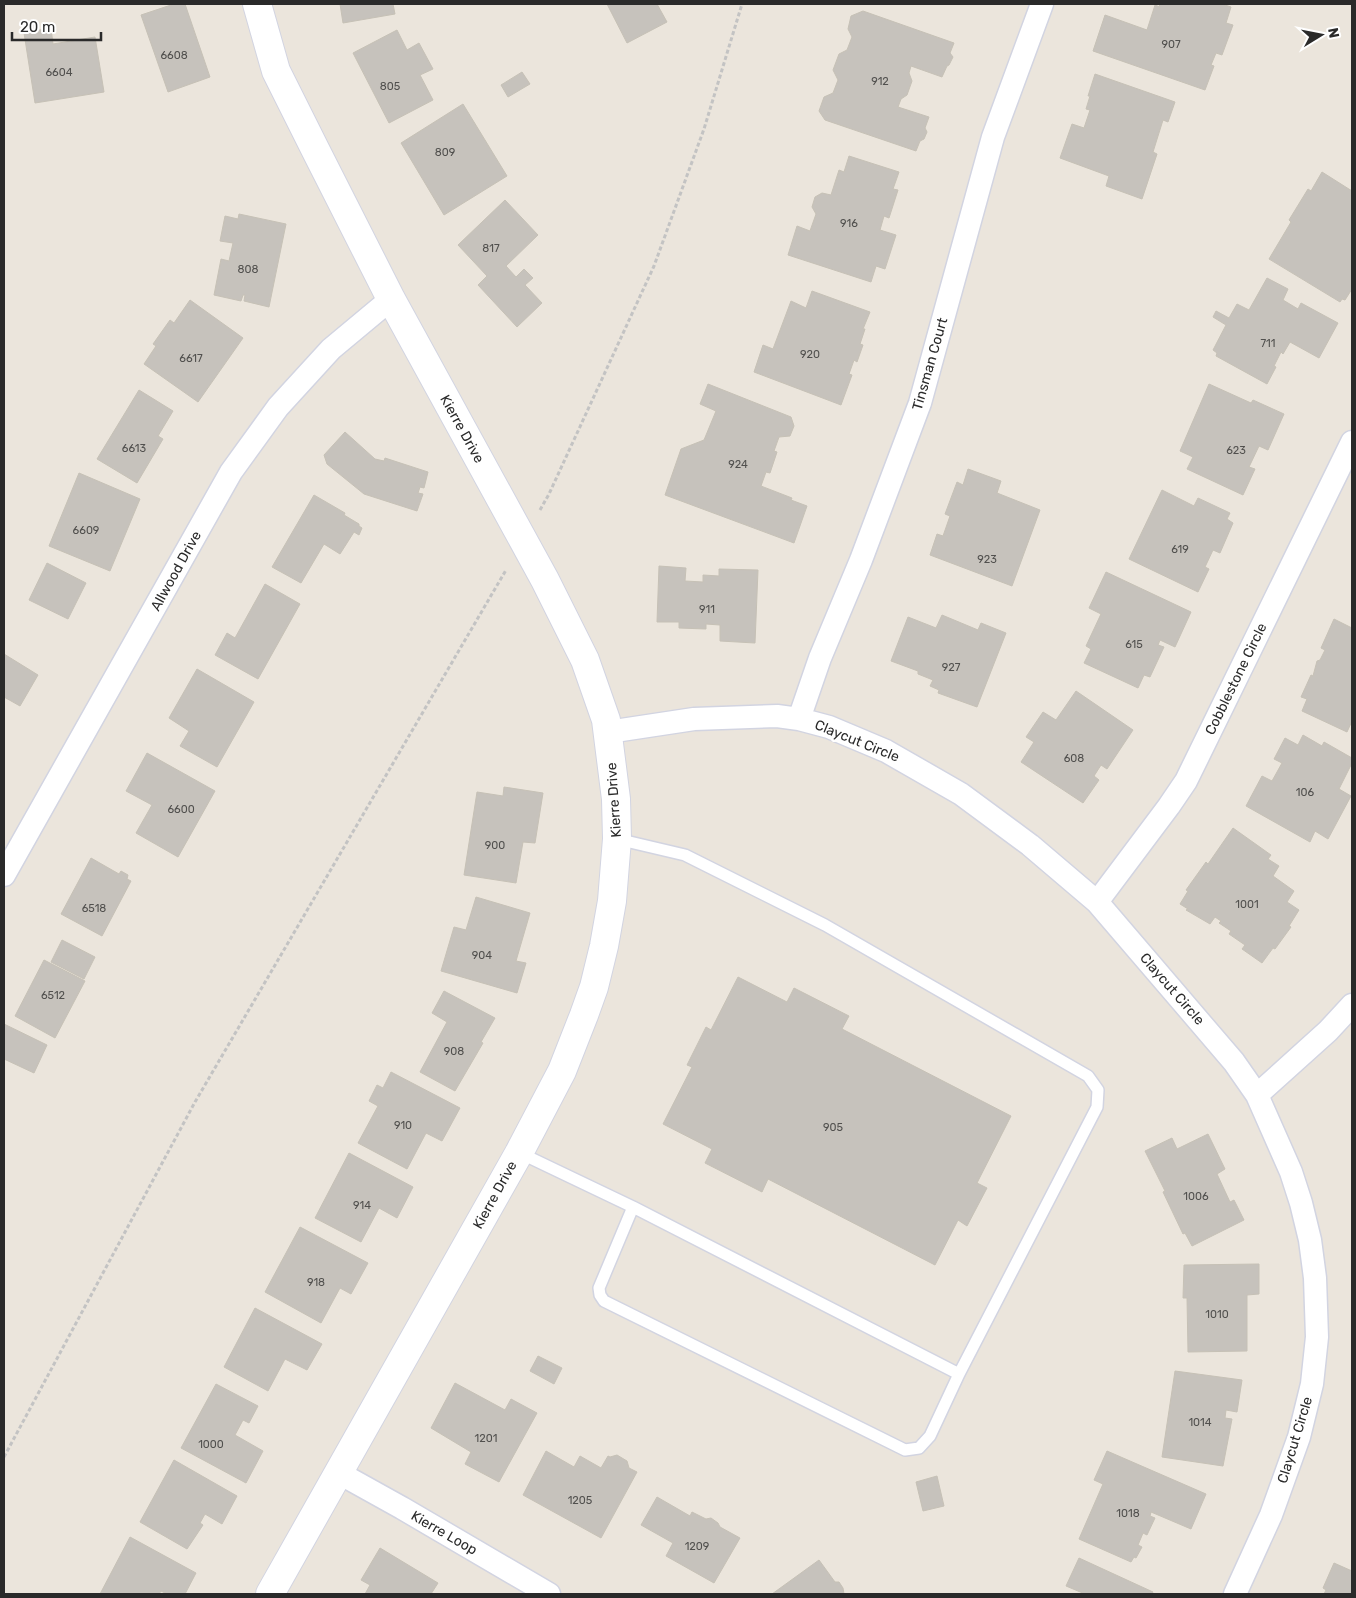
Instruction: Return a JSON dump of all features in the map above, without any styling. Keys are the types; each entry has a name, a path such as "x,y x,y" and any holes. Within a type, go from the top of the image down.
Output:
{"street":[{"name":"Kierre Drive","path":"257,4 276,71 391,299 523,540 585,660 606,720 616,799 617,839 612,900 604,946 594,987 562,1071 519,1153 270,1594"},
{"name":"Tinsman Court","path":"799,719 820,658 860,560 920,402 993,137 1042,4"},
{"name":"Allwood Drive","path":"4,876 231,472 278,407 331,349 391,299"},
{"name":"Cobblestone Circle","path":"1098,902 1186,781 1352,442"},
{"name":"Claycut Circle","path":"608,732 694,719 776,716 799,719 829,727 886,750 953,789 1030,845 1098,902 1234,1062 1257,1095 1291,1172 1301,1203 1310,1240 1315,1278 1317,1337 1312,1384 1299,1437 1271,1515 1236,1594"},
{"path":"1257,1095 1328,1031 1352,1005"},
{"name":"Kierre Loop","path":"339,1473 549,1594"}],"lane":[{"path":"617,839 685,855 826,925 1088,1076 1098,1090 1097,1106 959,1374 930,1436 919,1448 905,1450 604,1301 600,1295 599,1288 633,1207"},
{"path":"519,1153 633,1207 959,1374"}],"path":[{"path":"4,1457 195,1102 549,494 654,266 704,129 742,4"}],"building":[{"path":"174,4 185,4 210,77 168,92 141,15"},
{"path":"340,4 393,4 395,14 343,23"},
{"path":"607,4 657,4 667,22 627,43"},
{"path":"1159,4 1222,4 1231,7 1226,23 1233,25 1222,55 1216,53 1211,65 1214,66 1205,90 1093,51 1105,15 1147,30 1155,5 1160,7"},
{"path":"863,11 954,43 950,53 953,57 942,77 911,66 909,73 912,81 907,95 901,99 898,107 929,117 925,128 927,132 924,139 920,141 916,151 825,120 819,111 824,97 833,93 838,80 833,70 839,54 847,50 852,37 848,29 851,16"},
{"path":"51,28 53,44 95,37 104,92 35,103 24,33"},
{"path":"397,30 407,50 419,43 433,69 420,75 433,100 389,123 353,53"},
{"path":"522,72 530,84 508,97 501,85"},
{"path":"1095,74 1175,102 1168,122 1163,120 1153,152 1157,154 1142,199 1106,186 1109,176 1060,158 1072,124 1084,128 1090,110 1086,109 1090,96 1088,96"},
{"path":"463,104 507,176 444,215 401,143"},
{"path":"849,156 899,172 893,189 898,190 889,218 884,216 880,230 896,235 885,269 876,266 871,282 788,255 797,226 810,231 816,214 812,207 815,197 822,193 831,195 839,170 844,172"},
{"path":"1322,172 1352,191 1352,289 1345,300 1342,299 1340,302 1269,259 1291,222 1289,220 1308,189 1311,191"},
{"path":"505,200 538,235 506,266 516,277 524,269 533,278 525,285 542,303 517,327 478,285 487,276 458,245"},
{"path":"239,214 286,224 269,307 244,301 245,295 243,295 241,301 214,295 221,259 229,261 233,243 220,241 225,216 238,219"},
{"path":"1267,278 1288,289 1283,300 1298,309 1301,303 1338,323 1319,358 1290,342 1283,354 1281,352 1267,384 1216,356 1217,353 1213,350 1226,325 1213,317 1216,311 1229,318 1237,304 1249,310"},
{"path":"812,291 870,312 863,329 865,329 860,344 863,345 857,362 854,360 849,374 852,375 841,405 754,372 763,345 773,349 791,301 806,308"},
{"path":"190,300 243,338 198,402 144,364 156,346 153,344 170,320 174,323"},
{"path":"708,384 791,417 794,426 790,436 779,437 774,451 777,452 770,473 766,472 761,486 807,506 794,543 665,495 681,449 704,440 716,411 700,404"},
{"path":"1209,384 1251,403 1253,400 1284,414 1268,450 1259,446 1249,467 1255,469 1243,495 1187,469 1193,457 1180,451"},
{"path":"139,390 173,411 158,436 163,439 137,483 97,459"},
{"path":"345,432 375,459 384,461 385,458 428,472 424,488 420,487 418,493 423,494 417,511 364,494 327,464 324,455"},
{"path":"968,469 1001,481 997,493 1040,510 1012,586 930,555 937,534 943,536 950,516 945,514 957,482 963,485"},
{"path":"79,473 140,499 110,571 49,546"},
{"path":"1162,490 1194,506 1198,498 1230,513 1227,519 1233,523 1220,553 1213,550 1205,567 1209,569 1198,592 1129,559"},
{"path":"314,495 345,513 344,515 362,528 359,535 354,532 340,554 324,544 301,583 272,567"},
{"path":"47,563 86,583 68,619 29,600"},
{"path":"659,566 686,568 685,581 703,582 703,575 719,576 719,569 758,570 755,643 720,641 720,625 706,624 706,629 679,628 679,622 657,622"},
{"path":"1106,572 1191,612 1175,647 1160,640 1158,645 1164,647 1150,677 1144,675 1138,688 1084,663 1091,649 1086,646 1101,614 1089,608"},
{"path":"265,584 300,604 258,679 215,655 227,633 235,638"},
{"path":"942,615 978,630 981,623 1006,633 977,707 938,693 939,690 930,686 933,680 918,674 918,671 891,661 908,617 936,628"},
{"path":"1334,619 1352,628 1352,721 1347,732 1302,711 1307,699 1301,697 1311,675 1313,676 1317,661 1320,660 1325,650 1321,648"},
{"path":"4,654 38,675 20,706 4,697"},
{"path":"197,669 254,702 217,767 180,746 189,731 169,718"},
{"path":"1076,691 1133,730 1107,769 1101,765 1094,776 1099,780 1083,803 1021,762 1034,742 1026,737 1043,712 1056,720"},
{"path":"1303,735 1322,746 1324,742 1352,758 1352,763 1339,789 1351,796 1328,839 1315,831 1310,842 1246,806 1262,776 1272,781 1282,763 1274,759 1285,738 1298,745"},
{"path":"147,753 215,791 178,857 136,833 152,805 126,791"},
{"path":"504,787 543,793 535,843 523,842 516,883 464,875 477,792 503,796"},
{"path":"1233,828 1271,855 1268,859 1279,866 1273,876 1294,891 1287,902 1299,910 1289,926 1291,927 1262,963 1242,949 1245,945 1229,934 1231,931 1219,923 1221,921 1215,917 1210,924 1186,910 1188,909 1180,904 1188,891 1186,890 1206,862 1208,864"},
{"path":"91,858 119,874 121,871 128,875 127,879 131,881 102,936 61,914"},
{"path":"476,897 530,913 516,961 526,963 517,993 441,971 454,927 466,930"},
{"path":"62,940 95,957 84,979 51,962"},
{"path":"44,960 85,981 55,1038 15,1016"},
{"path":"738,977 787,1002 794,988 849,1016 842,1029 1011,1116 977,1183 987,1188 967,1226 958,1220 935,1265 768,1179 762,1192 705,1163 712,1149 663,1124 692,1067 687,1065 706,1027 711,1030"},
{"path":"444,991 495,1018 455,1091 420,1072 447,1022 432,1013"},
{"path":"4,1024 47,1045 34,1073 4,1059"},
{"path":"391,1072 460,1108 442,1141 426,1133 407,1169 358,1143 378,1106 369,1101 377,1085 383,1088"},
{"path":"1208,1134 1225,1169 1217,1174 1230,1202 1234,1200 1244,1220 1192,1246 1185,1233 1183,1234 1163,1192 1165,1191 1145,1151 1172,1138 1177,1149"},
{"path":"349,1153 413,1187 397,1218 379,1208 361,1242 315,1218"},
{"path":"300,1227 368,1263 351,1294 340,1288 321,1323 265,1292"},
{"path":"1259,1264 1259,1294 1247,1295 1247,1351 1188,1352 1187,1298 1183,1298 1184,1265"},
{"path":"255,1308 322,1344 307,1370 285,1359 268,1391 224,1367"},
{"path":"538,1356 562,1368 554,1384 530,1371"},
{"path":"1175,1371 1242,1380 1237,1412 1226,1410 1225,1418 1232,1419 1223,1466 1162,1457"},
{"path":"455,1383 505,1410 511,1399 537,1413 499,1482 465,1464 471,1452 431,1428"},
{"path":"216,1384 258,1406 249,1423 243,1420 235,1435 263,1451 246,1483 181,1448"},
{"path":"546,1451 574,1467 580,1456 601,1468 608,1456 617,1455 627,1461 629,1468 637,1472 601,1538 523,1495"},
{"path":"1107,1451 1206,1494 1191,1529 1151,1512 1150,1516 1155,1518 1147,1535 1143,1533 1138,1545 1142,1547 1136,1558 1134,1557 1131,1562 1079,1539 1103,1484 1094,1480"},
{"path":"174,1460 237,1496 222,1524 205,1514 200,1523 203,1525 187,1549 140,1522"},
{"path":"937,1476 944,1506 923,1511 916,1482"},
{"path":"657,1497 690,1516 692,1512 706,1519 711,1518 720,1527 740,1538 714,1583 666,1556 673,1543 641,1525"},
{"path":"130,1537 196,1573 185,1594 167,1594 161,1591 159,1594 100,1594"},
{"path":"380,1548 438,1583 431,1594 365,1594 370,1585 361,1580"},
{"path":"1079,1558 1153,1592 1152,1594 1085,1594 1066,1586"},
{"path":"819,1560 835,1582 839,1582 844,1594 772,1594"},
{"path":"1334,1563 1352,1571 1352,1594 1324,1594 1326,1590 1323,1588"}]}
